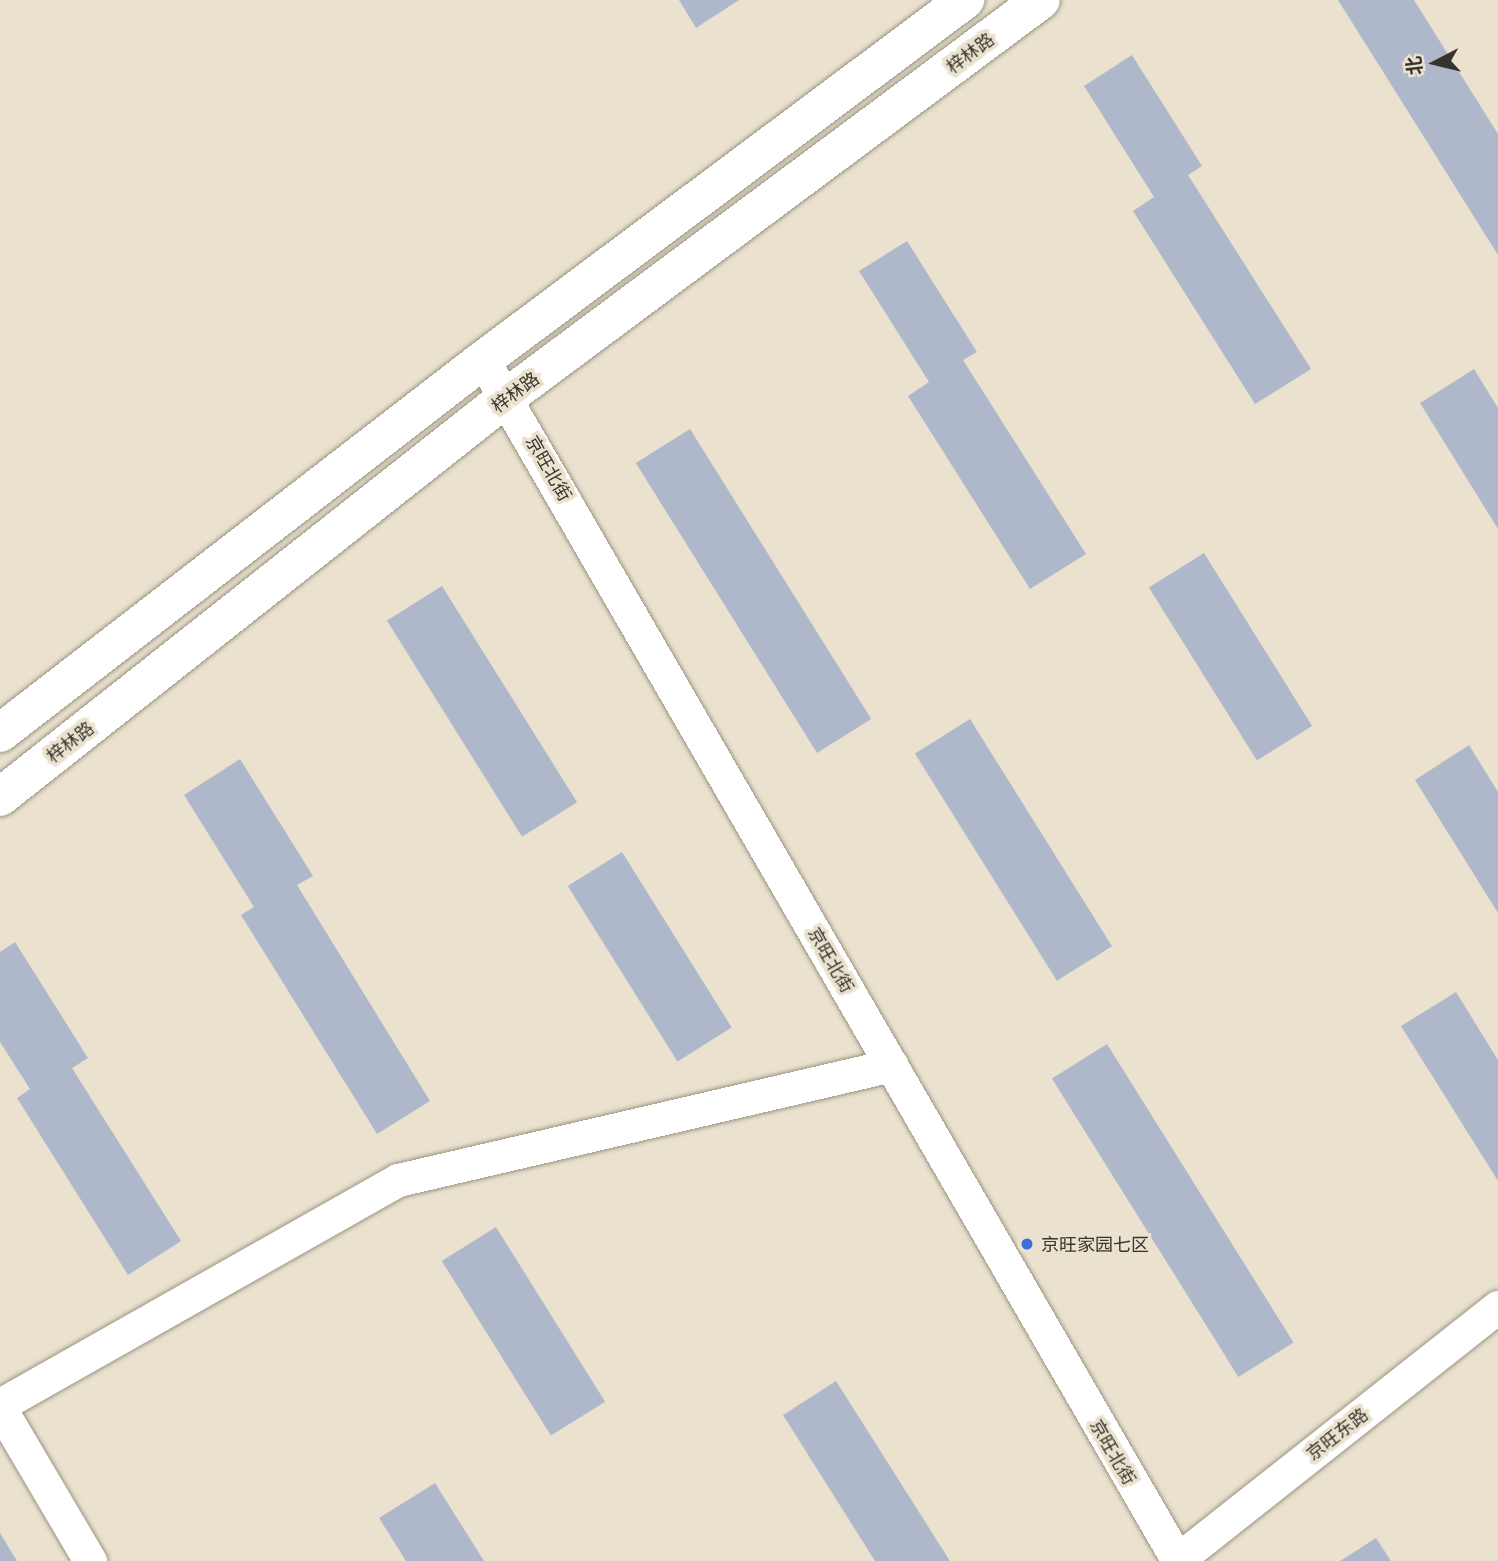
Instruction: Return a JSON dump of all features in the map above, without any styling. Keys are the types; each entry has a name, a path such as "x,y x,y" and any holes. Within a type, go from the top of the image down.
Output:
{"main road":[{"path":"0,733 482,360 965,0"},
{"name":"梓林路","path":"0,797 507,397 1041,0"}],"street":[{"name":"京旺北街","path":"482,360 507,397 1177,1561"},
{"path":"90,1561 0,1406 398,1180 892,1065"},
{"name":"京旺东路","path":"1177,1561 1498,1307"}],"building":[{"path":"679,0 739,0 696,28"},
{"path":"1338,0 1414,0 1498,134 1498,255"},
{"path":"1132,55 1202,166 1188,175 1311,369 1255,404 1133,211 1154,197 1084,86"},
{"path":"907,241 977,352 963,360 1086,554 1030,589 908,396 929,382 859,271"},
{"path":"1474,369 1498,408 1498,529 1420,403"},
{"path":"690,429 871,719 817,753 636,463"},
{"path":"1204,553 1312,726 1257,760 1149,587"},
{"path":"442,586 577,802 522,837 387,620"},
{"path":"970,719 1112,946 1057,981 915,753"},
{"path":"1469,745 1498,792 1498,913 1415,780"},
{"path":"240,759 313,876 297,885 430,1101 377,1134 241,915 254,907 184,795"},
{"path":"622,852 732,1028 677,1061 568,886"},
{"path":"15,942 88,1058 72,1068 181,1241 128,1275 17,1098 30,1089 0,1042 0,952"},
{"path":"1456,992 1498,1060 1498,1181 1401,1026"},
{"path":"1107,1044 1294,1343 1238,1377 1052,1078"},
{"path":"496,1227 605,1402 551,1436 442,1261"},
{"path":"836,1381 950,1561 875,1561 783,1415"},
{"path":"435,1483 484,1561 406,1561 379,1518"},
{"path":"0,1533 17,1561 0,1561"},
{"path":"1376,1538 1391,1561 1340,1561"}],"place":[{"name":"京旺家园七区","path":"1027,1244"}]}
